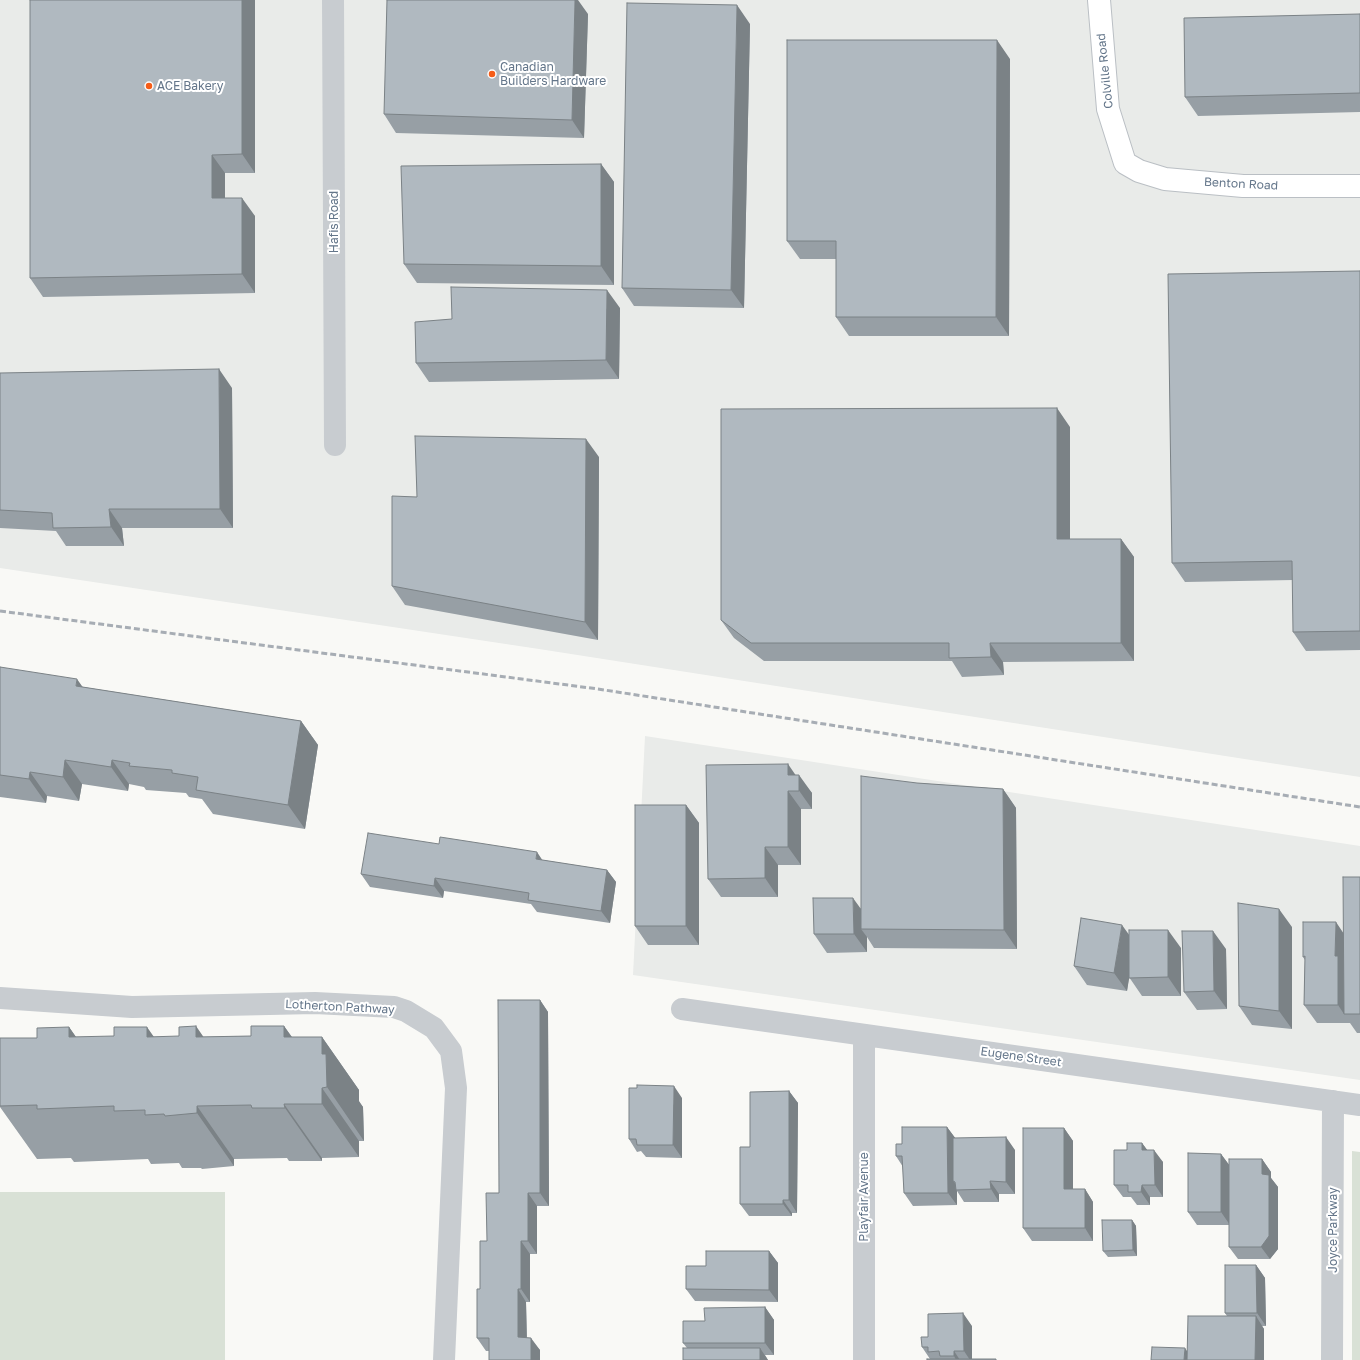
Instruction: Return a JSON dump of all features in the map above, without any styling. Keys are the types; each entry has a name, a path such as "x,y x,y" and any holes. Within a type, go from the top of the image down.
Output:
{"street":[{"name":"Hafis Road","path":"333,0 335,445"},
{"name":"Colville Road","path":"1099,0 1108,109 1125,163"},
{"name":"Benton Road","path":"1125,163 1140,171 1165,179 1243,186 1360,186"},
{"name":"Lotherton Pathway","path":"0,998 132,1007 315,1003 394,1007 406,1011 434,1028 451,1051 456,1088 444,1360"},
{"name":"Eugene Street","path":"682,1009 1360,1105"},
{"name":"Playfair Avenue","path":"864,1035 864,1360"},
{"name":"Joyce Parkway","path":"1332,1360 1333,1101"}],"shaded area":[{"path":"0,0 1360,0 1360,777 539,649 0,568"},
{"path":"645,736 1360,846 1360,1080 633,975"},
{"path":"1352,1151 1360,1152 1360,1360 1352,1360"},
{"path":"0,1192 225,1192 225,1360 0,1360"}],"building":[{"name":"ACE Bakery","path":"30,0 242,0 242,154 212,155 212,198 242,198 242,274 30,278"},
{"name":"Canadian Builders Hardware","path":"387,0 575,0 572,120 384,114"},
{"path":"627,3 737,5 731,290 622,288"},
{"path":"1360,14 1360,93 1185,97 1184,18"},
{"path":"787,40 997,40 996,317 836,317 836,241 787,241"},
{"path":"601,164 601,266 404,264 401,166"},
{"path":"1360,271 1360,631 1293,632 1292,561 1172,563 1168,274"},
{"path":"451,287 607,290 606,360 416,363 415,322 452,319"},
{"path":"219,369 220,509 109,509 111,527 53,528 52,513 0,510 0,373"},
{"path":"1057,408 1057,539 1121,539 1121,643 990,643 991,657 949,658 949,643 751,643 721,620 721,409"},
{"path":"415,436 586,439 585,622 392,586 392,496 417,497"},
{"path":"0,667 77,679 76,686 301,721 288,805 196,790 198,777 172,773 172,770 129,766 130,763 112,760 111,767 65,760 63,777 30,772 29,779 0,775"},
{"path":"788,764 788,775 799,775 799,791 788,791 788,847 765,847 765,878 708,879 706,765"},
{"path":"861,776 917,783 1003,789 1004,930 861,929"},
{"path":"635,805 686,805 686,926 635,926"},
{"path":"368,833 439,844 440,837 537,852 536,859 607,870 601,911 528,900 529,893 435,878 434,886 361,874"},
{"path":"1343,877 1360,877 1360,1014 1344,1014"},
{"path":"813,898 853,898 854,934 814,934"},
{"path":"1238,903 1279,909 1279,1011 1239,1006"},
{"path":"1081,918 1122,925 1114,973 1074,966"},
{"path":"1303,922 1336,922 1335,956 1338,956 1338,1005 1304,1005 1305,956 1303,957"},
{"path":"1129,930 1168,930 1168,977 1129,978"},
{"path":"1182,931 1213,931 1214,991 1184,992"},
{"path":"498,1000 540,1000 540,1193 528,1193 528,1241 521,1241 521,1289 518,1289 518,1337 531,1338 531,1360 489,1360 489,1338 477,1338 477,1289 480,1289 480,1241 487,1241 486,1193 499,1193"},
{"path":"196,1026 196,1037 251,1036 251,1026 284,1026 284,1037 322,1037 322,1054 326,1054 327,1087 322,1088 322,1104 284,1104 285,1108 252,1108 251,1105 197,1106 197,1113 165,1116 164,1114 145,1115 145,1110 114,1111 114,1106 37,1109 37,1105 0,1106 0,1038 37,1038 37,1028 69,1027 69,1037 114,1036 114,1027 147,1027 147,1037 179,1036 179,1027"},
{"path":"637,1085 674,1086 673,1145 637,1145 636,1139 629,1139 629,1088 637,1088"},
{"path":"789,1091 789,1200 783,1200 783,1204 740,1204 740,1147 750,1147 750,1092"},
{"path":"902,1127 947,1127 948,1193 904,1193 902,1156 896,1156 896,1144 902,1144"},
{"path":"1023,1128 1064,1128 1064,1189 1085,1189 1085,1228 1023,1228"},
{"path":"1006,1137 1006,1182 990,1181 991,1189 956,1190 955,1182 953,1181 953,1138"},
{"path":"1127,1143 1142,1143 1142,1150 1154,1150 1155,1185 1142,1185 1141,1192 1128,1192 1128,1185 1114,1185 1114,1150 1127,1150"},
{"path":"1188,1153 1221,1154 1221,1212 1188,1212"},
{"path":"1229,1159 1262,1159 1262,1174 1269,1175 1269,1236 1261,1247 1229,1247"},
{"path":"1102,1220 1132,1220 1133,1250 1103,1251"},
{"path":"706,1251 769,1251 769,1290 686,1289 686,1266 706,1266"},
{"path":"1225,1265 1256,1265 1257,1313 1225,1313"},
{"path":"765,1307 765,1343 683,1343 683,1321 705,1321 704,1308"},
{"path":"963,1313 964,1351 954,1351 954,1356 940,1356 939,1351 928,1352 928,1347 922,1347 921,1337 928,1337 928,1314"},
{"path":"1188,1316 1256,1316 1255,1360 1187,1360"},
{"path":"1152,1347 1185,1348 1184,1360 1151,1360"},
{"path":"683,1348 760,1348 760,1360 683,1360"},
{"path":"996,1359 996,1360 927,1360"}],"railway":[{"path":"0,611 598,689 1360,807"}],"place":[{"name":"Canadian Builders Hardware","path":"492,74"},
{"name":"ACE Bakery","path":"149,86"}]}
